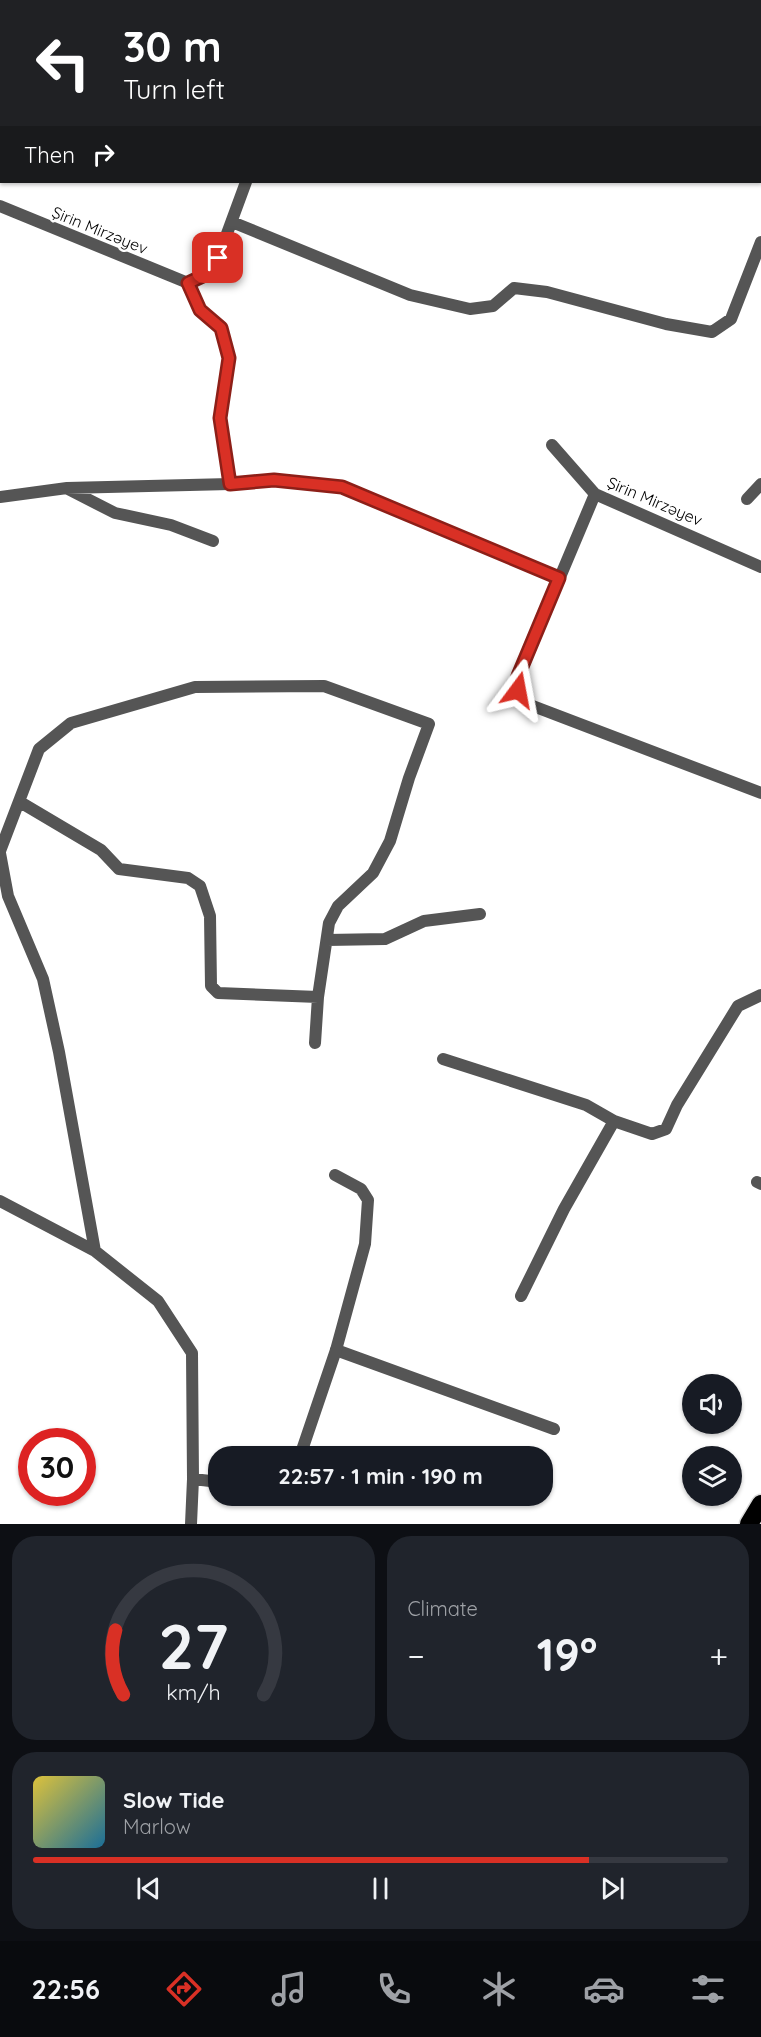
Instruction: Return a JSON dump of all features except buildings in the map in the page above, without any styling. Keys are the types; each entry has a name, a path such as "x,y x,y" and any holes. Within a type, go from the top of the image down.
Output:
{"highway":[{"path":"749,1524 761,1504"}],"street":[{"path":"230,484 220,418 229,358 221,328 200,310 188,283 207,274 218,258 246,183"},
{"name":"Şirin Mirzəyev","path":"0,206 188,283"},
{"path":"232,222 410,295 470,309 493,306 514,288 547,292 666,324 712,332 730,319 761,242"},
{"name":"Şirin Mirzəyev","path":"552,445 595,494 761,567"},
{"path":"0,497 67,488 230,484 274,480 342,487 559,578"},
{"path":"747,499 761,484"},
{"path":"67,488 115,513 171,525 213,541"},
{"path":"595,494 518,676 518,690 525,703 761,793"},
{"path":"95,1251 43,979 8,896 0,852 39,749 71,723 195,687 324,686 429,724 409,778 390,841 374,873 338,906 329,923 318,997 315,1043"},
{"path":"20,802 101,850 119,869 188,878 200,886 210,916 211,986 218,993 318,997"},
{"path":"327,940 386,939 424,921 480,914"},
{"path":"443,1059 586,1105 614,1121 652,1134 666,1129 677,1105 738,1006 761,995"},
{"path":"521,1296 564,1209 614,1121"},
{"path":"303,1446 336,1350 366,1244 368,1200 362,1189 335,1175"},
{"path":"0,1201 95,1251 158,1301 192,1353 191,1524"},
{"path":"336,1350 554,1429"},
{"path":"193,1479 208,1481"}],"route":[{"path":"218,258 207,274 188,283 200,310 221,328 229,358 220,418 230,484 274,480 342,487 559,578 518,676 518,690"}]}
